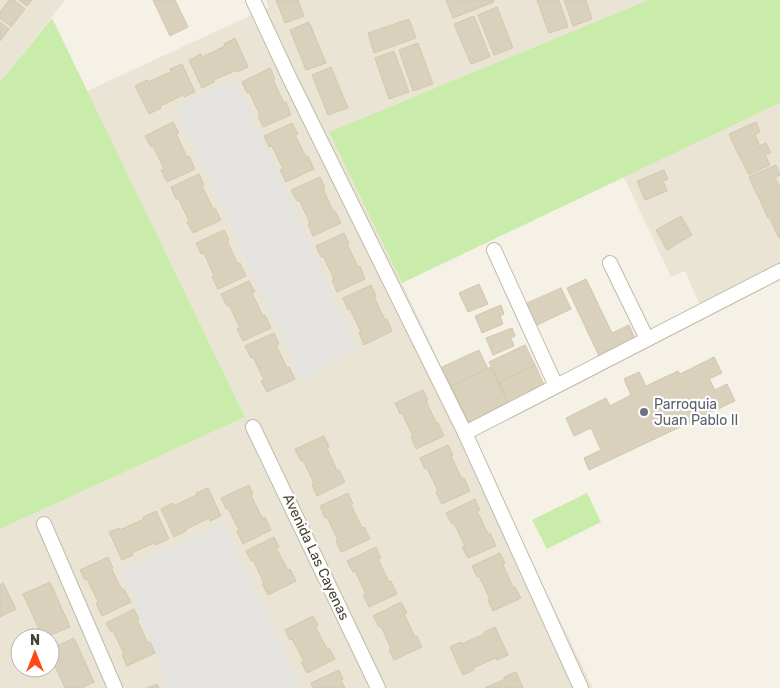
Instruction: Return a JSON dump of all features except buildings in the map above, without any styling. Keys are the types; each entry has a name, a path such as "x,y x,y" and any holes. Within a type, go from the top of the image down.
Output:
{"street":[{"path":"253,0 289,77 465,433 582,688"},
{"path":"494,250 556,386"},
{"path":"610,263 647,340"},
{"path":"465,433 780,271"},
{"name":"Avenida Las Cayenas","path":"254,427 378,688"},
{"path":"44,524 115,688"}],"shaded area":[{"path":"0,0 65,0 0,82"},
{"path":"266,0 648,0 329,132 593,688 0,688 0,529 245,417 87,91 269,7"},
{"path":"236,79 357,349 302,380 175,106"},
{"path":"780,103 780,267 700,306 685,271 671,277 624,177"},
{"path":"224,524 301,688 169,688 122,570"}],"green space":[{"path":"648,0 780,0 780,103 402,283 329,132"},
{"path":"52,18 245,417 0,529 0,82"},
{"path":"587,493 601,522 547,549 532,520"}],"place":[{"name":"Parroquia Juan Pablo II","path":"644,412"}]}
